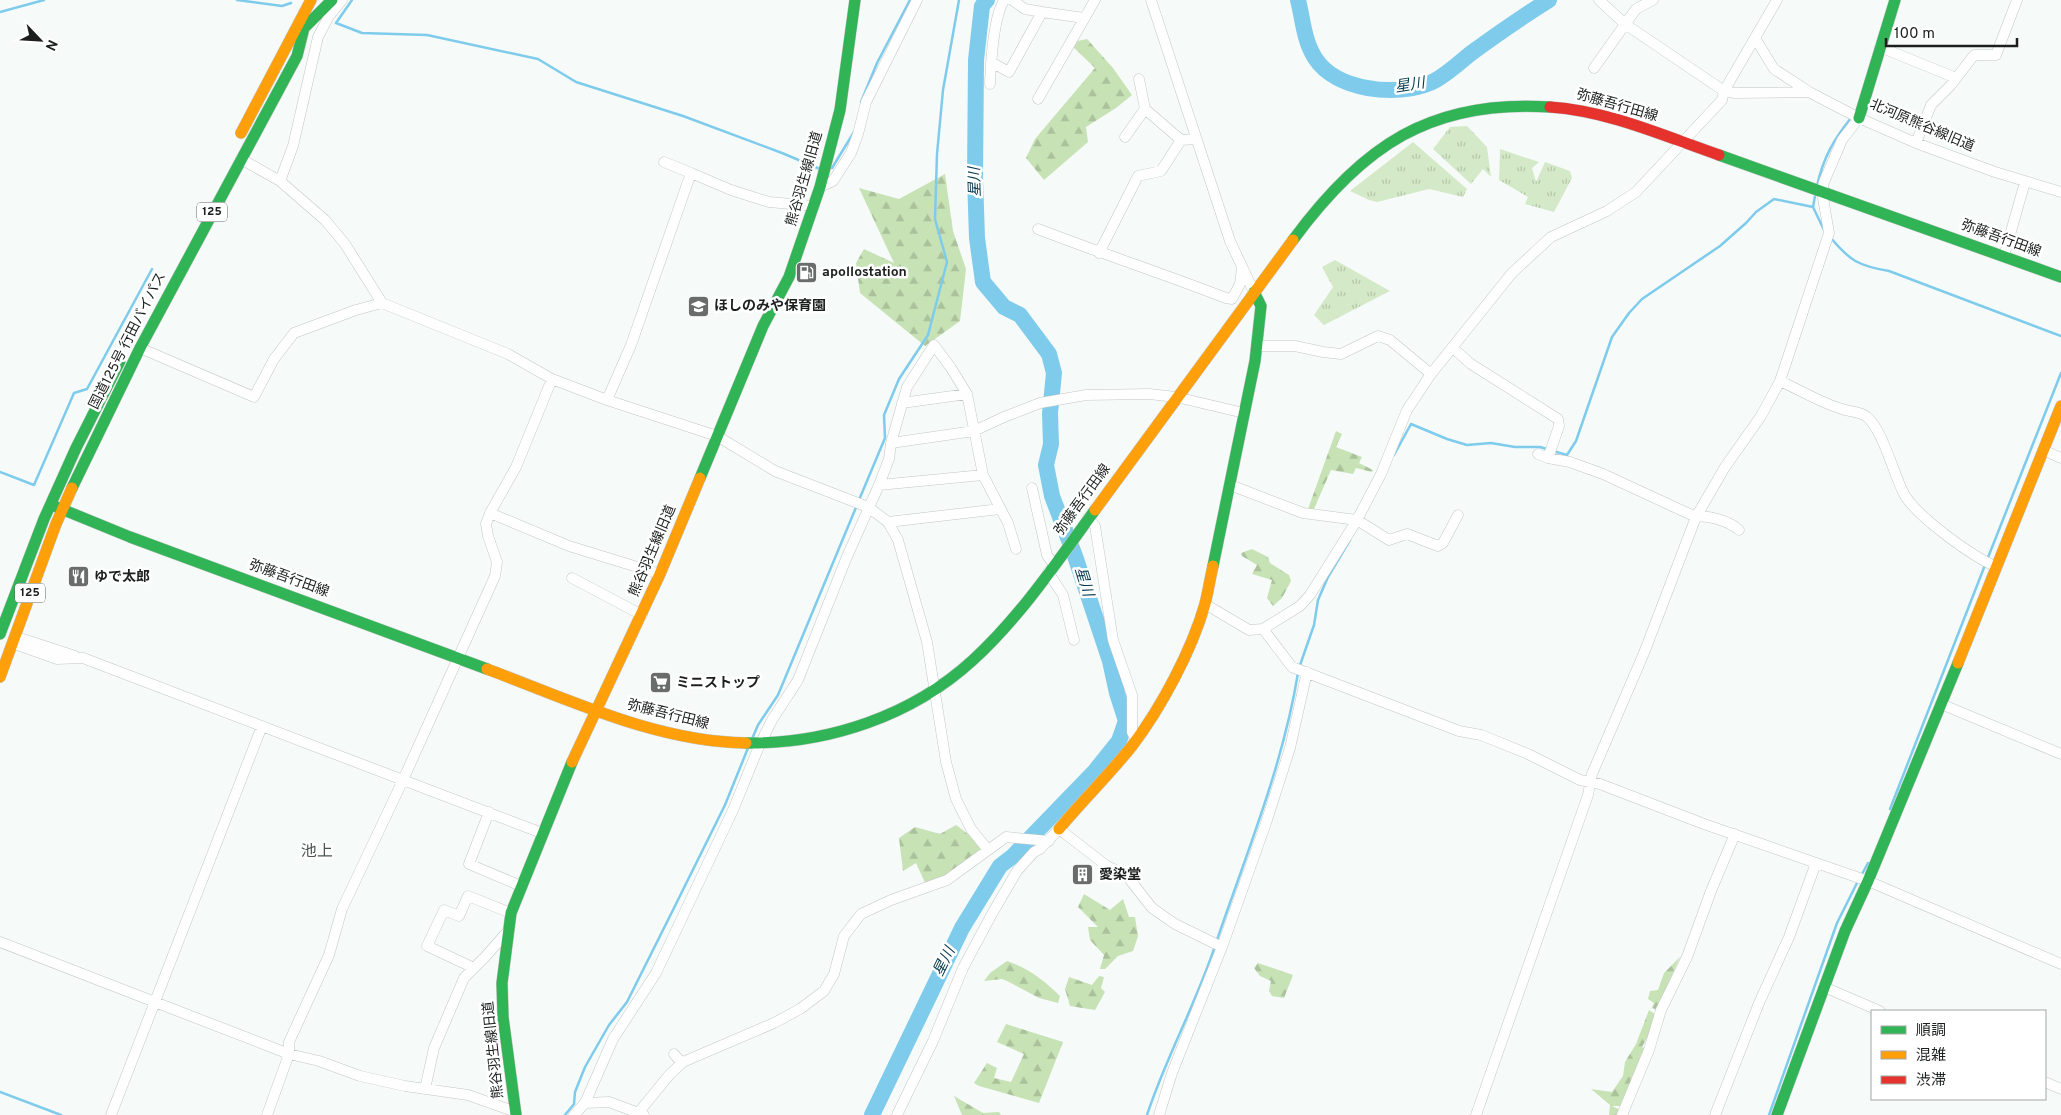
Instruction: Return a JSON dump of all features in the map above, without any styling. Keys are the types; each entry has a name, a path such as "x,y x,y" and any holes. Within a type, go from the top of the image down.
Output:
{"main road":[{"name":"国道125号 行田バイパス","path":"234,146 311,0"},
{"name":"国道125号 行田バイパス","path":"286,45 304,28 322,0"},
{"name":"熊谷羽生線旧道","path":"516,1114 503,1017 502,983 508,930 512,913 542,832 596,710 660,574 763,326 789,277 814,206 840,110 855,0"},
{"name":"北河原熊谷線旧道","path":"1859,118 1895,0"},
{"path":"304,28 338,2"},
{"name":"国道125号 行田バイパス","path":"0,677 17,641 63,510 140,348 297,56 304,28"},
{"name":"弥藤吾行田線","path":"50,505 130,537 640,725 693,739 760,744 823,737 884,718 934,690 959,672 980,652 1004,627 1053,566 1315,210 1345,177 1367,158 1398,138 1426,124 1458,113 1516,104 1592,112 2061,276"},
{"path":"1059,829 1136,740 1174,676 1193,639 1205,604 1257,346 1261,306 1254,292"},
{"name":"国道125号 行田バイパス","path":"0,634 50,505 124,352"},
{"path":"1777,1115 1844,931 1868,881 2061,406"}],"street":[{"path":"823,176 833,181 851,153 866,102 916,0"},
{"path":"990,84 991,62 999,12 1004,0"},
{"path":"1012,0 1026,10 1084,18"},
{"path":"1038,99 1095,0"},
{"path":"1151,0 1230,240 1254,292"},
{"path":"1599,0 1625,24 1724,91 1736,93 1809,92"},
{"path":"1594,68 1636,9 1653,0"},
{"path":"1205,604 1250,630 1263,629 1300,606 1310,594 1357,520 1381,474 1407,410 1431,374 1512,273 1551,237 1606,211 1636,192 1722,100 1724,91 1777,0"},
{"path":"1916,143 1931,104 1956,78 1974,55 1996,55 2017,0"},
{"path":"280,181 294,146 318,37 338,2"},
{"path":"991,62 1009,72 1042,12"},
{"path":"1476,1115 1588,795 1592,774 1644,653 1696,517 1761,416 1780,381 1829,233 1822,192 1824,182 1842,140 1859,118 1809,92 1774,69 1755,38"},
{"path":"1880,48 1956,78"},
{"path":"1139,79 1145,109 1181,140 1196,139"},
{"path":"1125,137 1145,109"},
{"name":"北河原熊谷線旧道","path":"1859,118 1916,143 2025,182 2061,192"},
{"path":"1099,253 1138,176 1161,171 1181,140"},
{"path":"241,159 280,181 330,226 344,244 382,303 508,354 552,380 717,436 775,470 868,506 888,522 898,540 927,642 946,762 956,799 971,829 988,850"},
{"path":"664,162 731,190 769,202 814,206"},
{"path":"607,400 631,345 690,173"},
{"path":"2004,256 2025,182"},
{"path":"1038,228 1099,253 1160,272 1232,299 1240,284 1242,269"},
{"path":"140,348 254,397 274,359 294,333 356,310 382,303"},
{"path":"1257,346 1294,346 1341,354 1378,336 1390,340 1431,374"},
{"path":"574,1115 585,1103 613,1039 656,972 733,810 760,744 772,720 798,680 868,506 889,459 891,443 907,387 934,345 967,394 983,475 1008,523 1016,549"},
{"path":"1453,348 1471,364 1558,419 1559,426 1548,458"},
{"path":"267,1115 289,1054 289,1042 329,955 342,909 403,780 495,576 497,562 486,524 490,513 516,467 552,380"},
{"path":"1780,381 1841,409 1858,413 1868,418 1890,459 1903,493 1912,506 1982,561 1996,567"},
{"path":"902,403 967,394"},
{"path":"891,443 974,431 1040,403 1086,396 1149,394 1176,397 1244,413"},
{"path":"2043,450 2061,458"},
{"path":"1538,454 1570,462 1603,474 1696,517 1705,516 1734,526 1739,530"},
{"path":"879,485 983,475"},
{"path":"1230,485 1302,513 1357,520 1388,540 1407,534 1438,546 1443,543 1458,515"},
{"path":"1032,488 1047,555 1063,595 1074,640"},
{"path":"888,522 1000,508"},
{"path":"490,513 569,546 660,574"},
{"path":"1087,521 1095,526 1113,640 1132,695 1132,732 1136,740"},
{"path":"572,578 642,615"},
{"path":"1263,629 1292,667 1459,731 1481,735 1528,754 1580,780 1591,782 1868,881 2061,964"},
{"path":"17,641 57,659 83,658 542,832"},
{"path":"1158,1115 1172,1073 1222,947 1290,748 1307,672"},
{"path":"1941,704 2061,754"},
{"path":"111,1115 262,726"},
{"path":"489,812 469,864 521,886"},
{"path":"897,1115 933,1041 963,968 989,919 1017,871 1059,829 1106,866 1127,876 1152,908 1175,924 1222,947"},
{"path":"1622,1115 1649,1050 1661,1010 1687,957 1710,891 1735,834"},
{"path":"585,1103 609,1102 642,1113 670,1074 682,1063 774,1023 800,1009 824,991 834,974 844,936 861,914 891,900 947,880 1006,837 1049,841"},
{"path":"1715,1115 1759,1003 1789,937 1816,863"},
{"path":"474,968 427,946 444,910 459,916 468,896 512,913"},
{"path":"425,1089 434,1048 464,978 508,930"},
{"path":"0,942 289,1054 319,1061 360,1076 425,1089 468,1095 516,1114"},
{"path":"1824,987 1878,1010"},
{"path":"674,1054 682,1063"},
{"path":"2046,1082 2061,1089"}],"green space":[{"path":"1087,39 1113,68 1132,95 1116,108 1086,127 1088,142 1044,180 1026,158 1035,139 1095,68 1069,43"},
{"path":"1467,126 1487,147 1491,177 1483,169 1471,184 1433,149 1450,127"},
{"path":"1413,142 1467,189 1463,197 1429,189 1377,202 1350,191"},
{"path":"1500,149 1539,162 1532,168 1536,182 1545,162 1570,171 1572,178 1554,212 1525,204 1528,197 1499,180"},
{"path":"945,174 953,231 966,269 960,321 925,346 860,293 856,263 864,249 894,263 859,188 899,199"},
{"path":"1335,260 1390,291 1324,325 1314,315 1333,287 1322,267"},
{"path":"1336,431 1342,434 1336,447 1362,457 1359,463 1373,470 1372,472 1356,468 1353,474 1331,470 1314,509 1308,509"},
{"path":"1252,549 1268,557 1270,563 1289,575 1291,581 1282,598 1273,606 1267,598 1272,580 1252,574 1257,565 1242,556 1241,553"},
{"path":"956,825 985,847 972,862 927,887 916,863 903,871 899,838 915,827 940,834"},
{"path":"1084,894 1110,910 1123,899 1129,917 1135,917 1138,936 1133,951 1118,956 1105,969 1100,969 1104,955 1090,940 1088,927 1098,927 1078,907"},
{"path":"1680,957 1657,1010 1652,1008 1654,1003 1648,999 1650,991 1658,990 1664,973"},
{"path":"1007,961 1029,971 1048,985 1060,996 1058,1003 1039,998 1002,979 984,981 990,973"},
{"path":"1258,963 1293,975 1284,998 1272,996 1269,991 1271,981 1260,976 1254,968"},
{"path":"1099,976 1104,977 1101,988 1105,992 1095,1010 1070,1006 1065,989 1069,977 1092,985"},
{"path":"1649,1010 1659,1017 1642,1047 1649,1050 1628,1100 1620,1106 1612,1106 1623,1111 1626,1115 1609,1115 1610,1105 1591,1089 1612,1092 1623,1076 1625,1062 1636,1044"},
{"path":"1006,1024 1063,1042 1039,1103 974,1083 987,1063 997,1068 994,1078 1011,1082 1024,1054 997,1042"},
{"path":"954,1096 983,1113 999,1112 1001,1115 962,1115"}],"waterway":[{"path":"0,12 44,0"},
{"path":"237,0 282,6 291,3"},
{"path":"352,0 336,23 362,33 427,35 538,59 576,82 683,116 820,169"},
{"path":"861,102 877,63 910,0"},
{"path":"859,500 885,438 884,415 899,379 928,335 947,262 935,219 937,154 943,90 959,0"},
{"name":"星川","path":"872,1115 962,928 1000,866 1013,856 1095,771 1119,741 1126,721 1110,661 1075,556 1052,496 1046,465 1051,444 1050,413 1054,373 1049,354 1020,315 1004,307 983,282 977,238 975,178 976,60 982,6 987,0"},
{"name":"星川","path":"1298,0 1308,45 1315,58 1325,69 1337,78 1352,84 1385,90 1401,90 1435,81 1470,54 1549,0"},
{"path":"1817,186 1822,167 1830,149 1851,118"},
{"path":"832,168 854,132"},
{"path":"1815,196 1813,207 1824,230"},
{"path":"1553,451 1567,455 1576,441 1612,337 1629,313 1642,299 1720,246 1756,212 1774,199 1813,207"},
{"path":"1831,238 1844,252 1862,264 1889,271 2061,336"},
{"path":"0,472 34,485 74,393 87,389 152,269"},
{"path":"1987,560 2061,373"},
{"path":"1394,455 1411,424 1467,445 1491,443 1547,449"},
{"path":"752,739 758,725 778,695 857,505"},
{"path":"1299,668 1314,625 1318,600 1328,577 1350,540"},
{"path":"1890,809 1985,565"},
{"path":"1217,940 1274,775 1298,673"},
{"path":"565,1115 574,1104 575,1092 585,1067 609,1025 627,1002 669,918 725,805 748,748"},
{"path":"1861,876 1868,863"},
{"path":"1769,1115 1837,923 1858,881"},
{"path":"1147,1115 1215,946"},
{"path":"0,1092 61,1115"}],"traffic: fast":[{"path":"304,28 332,0"},
{"path":"700,478 763,326 789,277 820,187 840,110 855,0"},
{"path":"1859,118 1895,0"},
{"path":"72,488 140,348 297,56 304,28"},
{"path":"1293,240 1319,207 1346,178 1373,154 1403,135 1435,121 1469,111 1508,107 1550,107"},
{"path":"1719,155 2061,277"},
{"path":"1213,566 1255,361 1261,306 1254,292"},
{"path":"0,634 44,519 76,448 120,361"},
{"path":"54,506 130,537 487,669"},
{"path":"746,743 777,742 838,732 896,711 923,697 949,680 973,660 1007,626 1095,510"},
{"path":"1777,1115 1845,931 1868,881 1958,663"},
{"path":"516,1115 503,1017 502,983 511,913 572,762"}],"traffic: slow":[{"path":"241,133 311,0"},
{"path":"1095,510 1293,240"},
{"path":"1958,663 2061,406"},
{"path":"572,762 660,574 700,478"},
{"path":"0,677 56,524 72,488"},
{"path":"1059,829 1132,746 1154,714 1184,659 1192,640 1205,604 1213,566"},
{"path":"487,669 582,706 647,727 713,741 746,743"}],"traffic: jam":[{"path":"1550,107 1572,109 1615,119 1719,155"}],"place":[{"name":"apollostation","path":"806,272"},
{"name":"ほしのみや保育園","path":"698,306"},
{"name":"ゆで太郎","path":"78,577"},
{"name":"ミニストップ","path":"660,683"},
{"name":"愛染堂","path":"1083,875"}],"district":[{"name":"池上","path":"317,852"}]}
